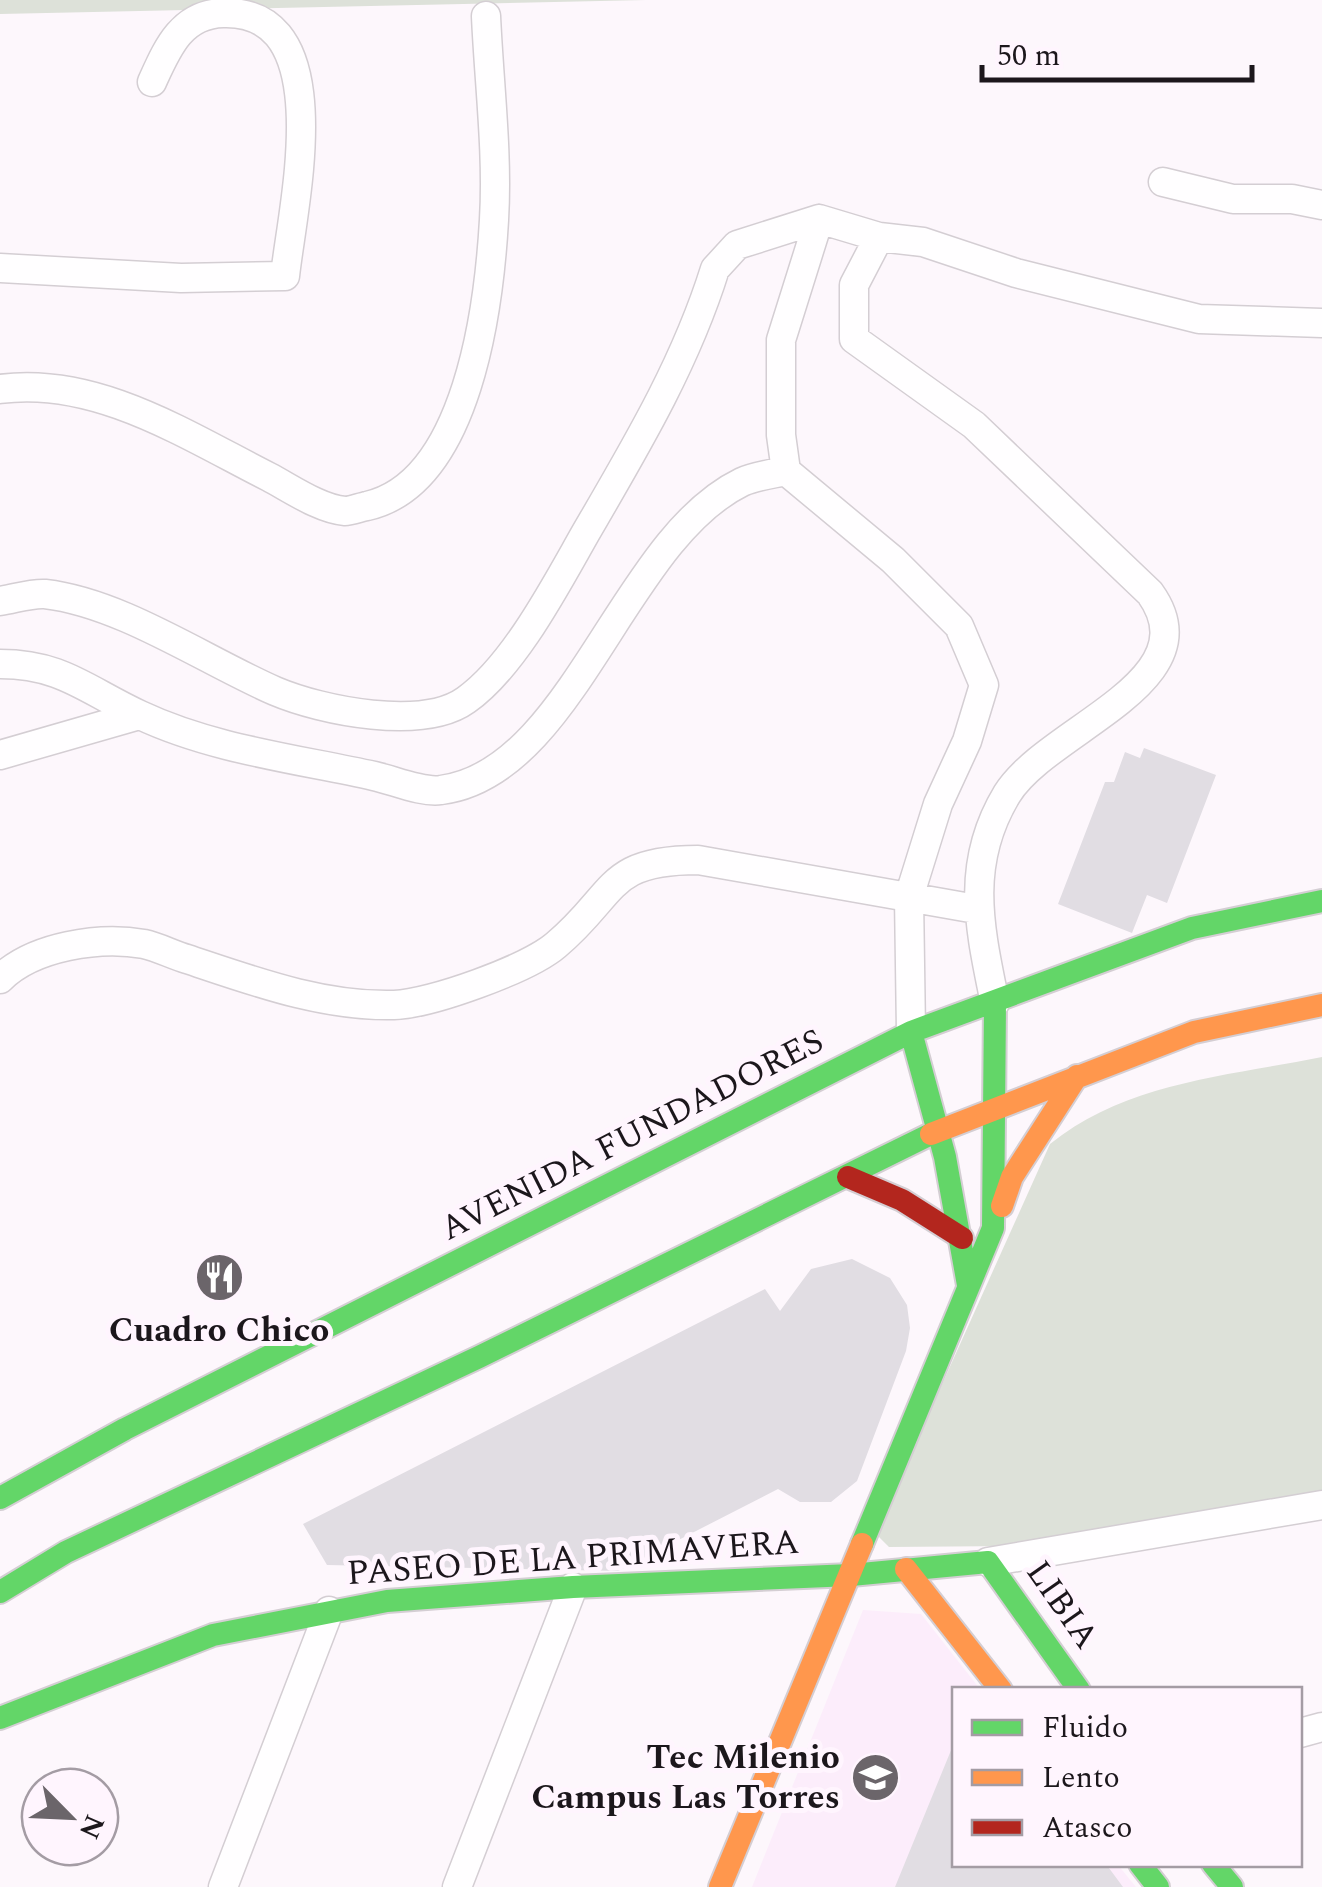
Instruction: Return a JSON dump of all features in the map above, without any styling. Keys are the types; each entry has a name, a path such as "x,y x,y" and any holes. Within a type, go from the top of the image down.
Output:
{"main road":[{"name":"AVENIDA FUNDADORES","path":"0,1498 125,1429 911,1032 1192,928 1322,901"},
{"path":"993,1228 998,1170 992,1108 995,1003"},
{"path":"0,1592 66,1552 941,1129 1194,1032 1322,1006"},
{"path":"911,1032 941,1129 968,1285"},
{"path":"720,1887 1012,1178 1077,1076"},
{"path":"848,1177 902,1200 962,1238"},
{"name":"PASEO DE LA PRIMAVERA","path":"0,1718 214,1635 387,1601 572,1587 850,1575 988,1562"},
{"name":"LIBIA","path":"988,1562 1077,1687"},
{"path":"906,1569 999,1687"},
{"path":"1142,1867 1158,1887"},
{"path":"1215,1867 1232,1887"}],"street":[{"path":"0,268 181,278 285,276 304,103 289,51 275,32 257,21 228,12 204,14 184,26 170,44 152,82"},
{"path":"0,390 60,388 145,414 345,511 384,502 413,486 448,431 468,381 486,305 495,216 486,16"},
{"path":"1163,182 1233,199 1292,199 1322,205"},
{"path":"819,219 781,340 781,434 786,471 893,560 959,626 984,685 967,741 938,804 909,897 911,1032"},
{"path":"0,601 43,594 98,608 282,694 336,706 376,714 429,716 466,701 496,672 549,600 668,390 715,270 726,252 819,219 879,236 923,242 1016,273 1199,320 1322,322"},
{"path":"879,236 854,285 854,339 974,425 1150,593 1162,610 1168,638 1160,661 1140,684 1068,734 1026,770 1006,796 984,854 976,908 995,1003"},
{"path":"0,664 36,665 63,672 140,715 188,734 440,791 490,771 544,723 580,678 639,582 674,537 708,505 743,482 786,471"},
{"path":"0,756 140,715"},
{"path":"0,979 32,958 72,947 99,942 144,944 294,992 352,1005 399,1005 484,980 540,958 629,870 658,860 698,860 976,908"},
{"path":"988,1562 1322,1505"},
{"path":"457,1887 572,1587"},
{"path":"222,1887 329,1611"}],"shaded area":[{"path":"0,0 646,0 0,14"},
{"path":"1322,1057 1322,1492 1014,1546 889,1547 879,1537 881,1520 1050,1144 1080,1123 1145,1094"},
{"name":"Tec Milenio Campus Las Torres","path":"863,1610 921,1614 978,1687 952,1687 952,1867 1120,1867 1136,1887 752,1887"}],"building":[{"path":"1144,748 1216,775 1167,903 1147,895 1132,933 1058,904 1105,782 1114,782 1125,752 1140,758"},
{"path":"852,1259 890,1278 907,1305 910,1328 906,1351 857,1481 831,1502 800,1502 778,1489 618,1571 327,1565 303,1524 765,1289 780,1311 811,1269"},
{"path":"952,1748 952,1867 1108,1867 1123,1887 895,1887"}],"traffic: fast":[{"path":"0,1498 125,1429 911,1032 1192,928 1322,901"},
{"path":"862,1544 993,1228 995,1003"},
{"path":"911,1032 945,1157 968,1285"},
{"path":"0,1592 66,1552 479,1357 931,1134"},
{"path":"0,1718 213,1635 387,1601 573,1587 851,1575 988,1562 1077,1687"},
{"path":"1142,1867 1158,1887"},
{"path":"1215,1867 1232,1887"}],"traffic: slow":[{"path":"931,1134 1194,1032 1322,1005"},
{"path":"1002,1206 1012,1177 1077,1076"},
{"path":"720,1887 862,1544"},
{"path":"906,1569 999,1687"}],"traffic: jam":[{"path":"848,1177 902,1200 962,1238"}],"place":[{"name":"Cuadro Chico","path":"219,1278"},
{"name":"Tec Milenio Campus Las Torres","path":"875,1777"}]}
